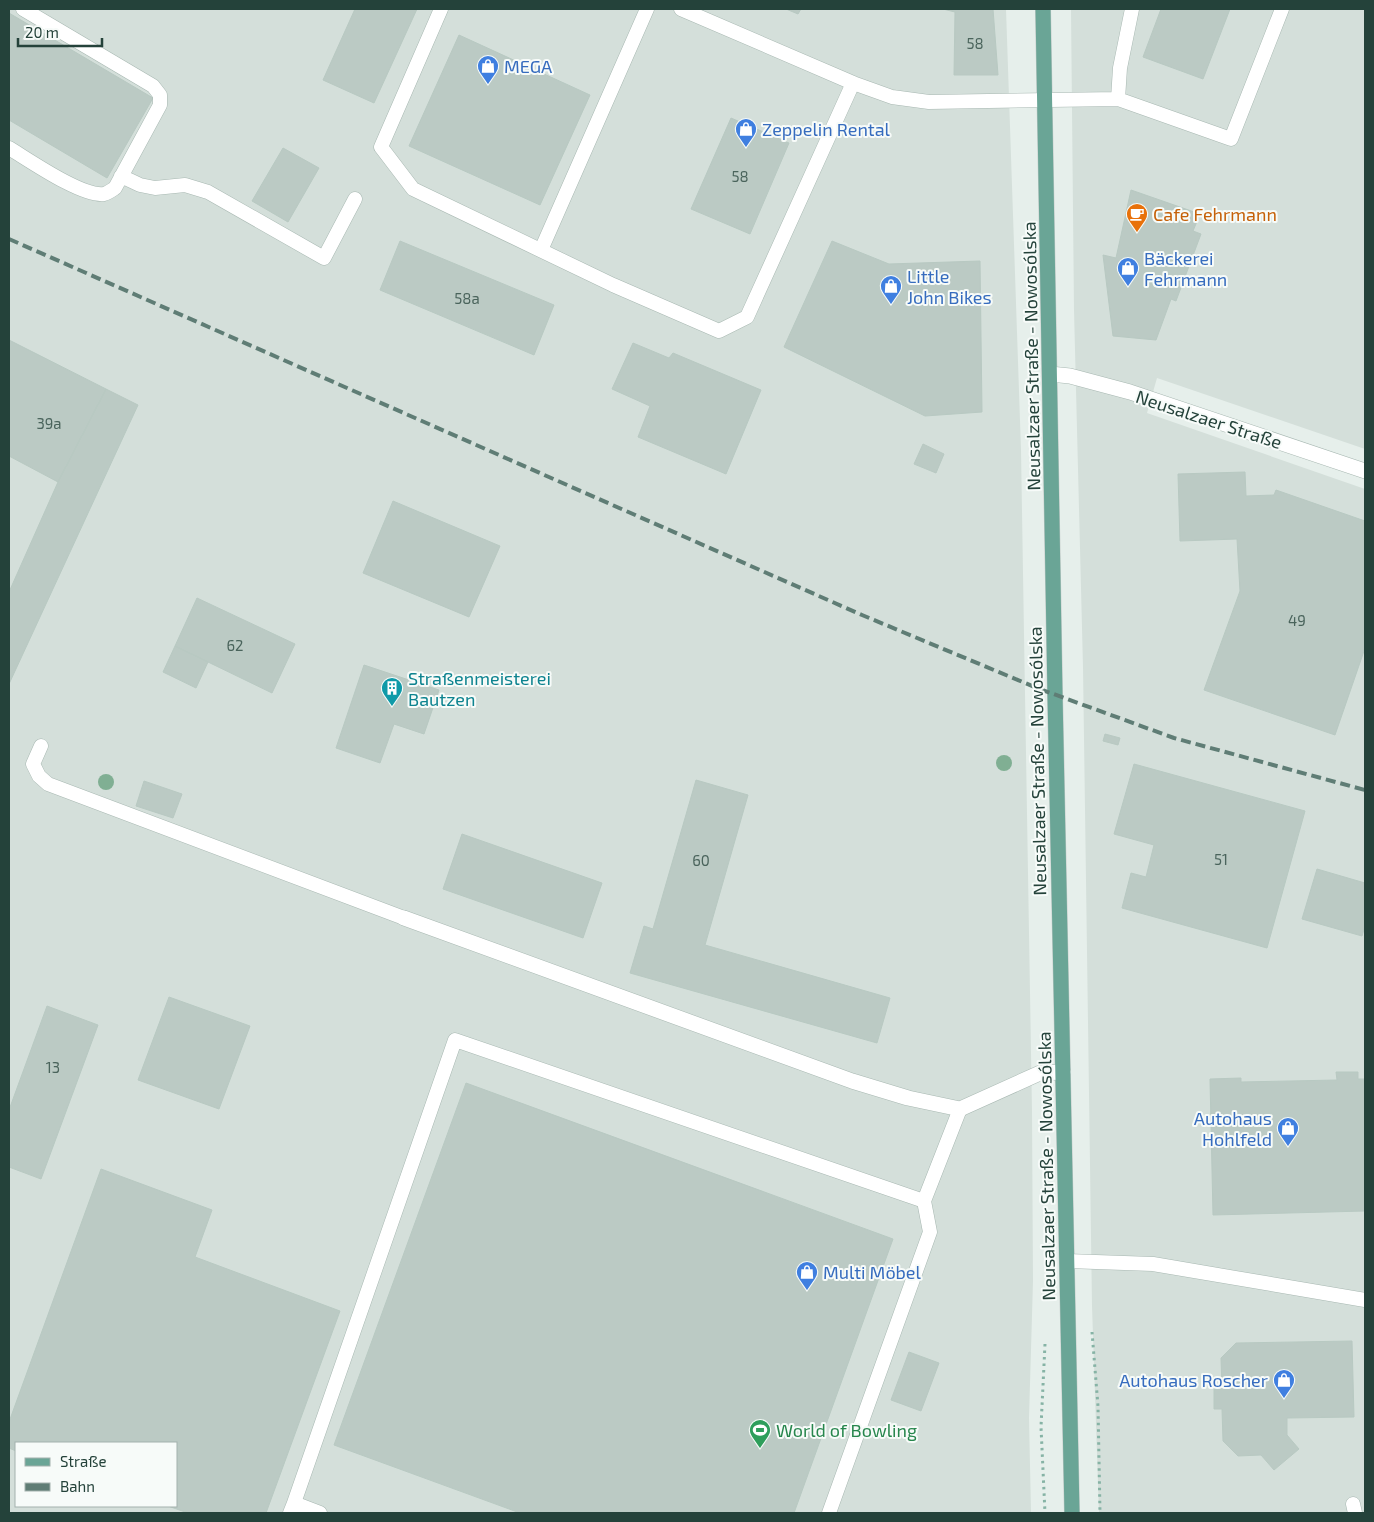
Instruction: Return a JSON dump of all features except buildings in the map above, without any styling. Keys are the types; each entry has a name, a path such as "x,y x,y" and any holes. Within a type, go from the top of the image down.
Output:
{"main road":[{"name":"Neusalzaer Straße - Nowosólska","path":"1043,9 1072,1513"}],"street":[{"name":"Neusalzaer Straße","path":"1050,374 1070,376 1130,392 1365,471"},
{"path":"404,918 852,1082 908,1098 960,1109 1040,1073 1063,1072"}],"lane":[{"path":"9,148 73,185 93,193 106,194 115,188 160,105 160,96 153,86 23,9"},
{"path":"441,9 381,147 413,189 719,331 747,317 853,83"},
{"path":"541,250 648,9"},
{"path":"681,9 853,83 892,97 929,102 1118,99 1231,138 1282,9"},
{"path":"1118,99 1120,68 1132,9"},
{"path":"121,176 140,185 155,188 185,185 208,192 324,258 355,199"},
{"path":"41,746 33,764 39,776 48,784 404,918"},
{"path":"320,1513 292,1508 455,1040 924,1201"},
{"path":"830,1513 930,1232 924,1201 960,1109"},
{"path":"1067,1261 1153,1264 1365,1300"}],"path":[{"path":"1092,1329 1098,1406 1100,1513"}],"shaded area":[{"path":"9,9 1006,9 1021,450 1032,1112 1033,1281 1029,1418 1031,1513 9,1513"},
{"path":"1071,9 1365,9 1365,449 1157,378 1147,413 1365,489 1365,1513 1099,1513 1092,1306 1083,667 1074,310"}],"railway":[{"path":"9,239 862,615 1037,688 1174,738 1365,790"}],"place":[{"name":"MEGA","path":"488,85"},
{"name":"Zeppelin Rental","path":"746,148"},
{"name":"Cafe Fehrmann","path":"1137,233"},
{"name":"Bäckerei Fehrmann","path":"1128,287"},
{"name":"Little John Bikes","path":"891,305"},
{"name":"Straßenmeisterei Bautzen","path":"392,707"},
{"name":"Autohaus Hohlfeld","path":"1288,1147"},
{"name":"Multi Möbel","path":"807,1291"},
{"name":"Autohaus Roscher","path":"1284,1399"},
{"name":"World of Bowling","path":"760,1449"}]}
